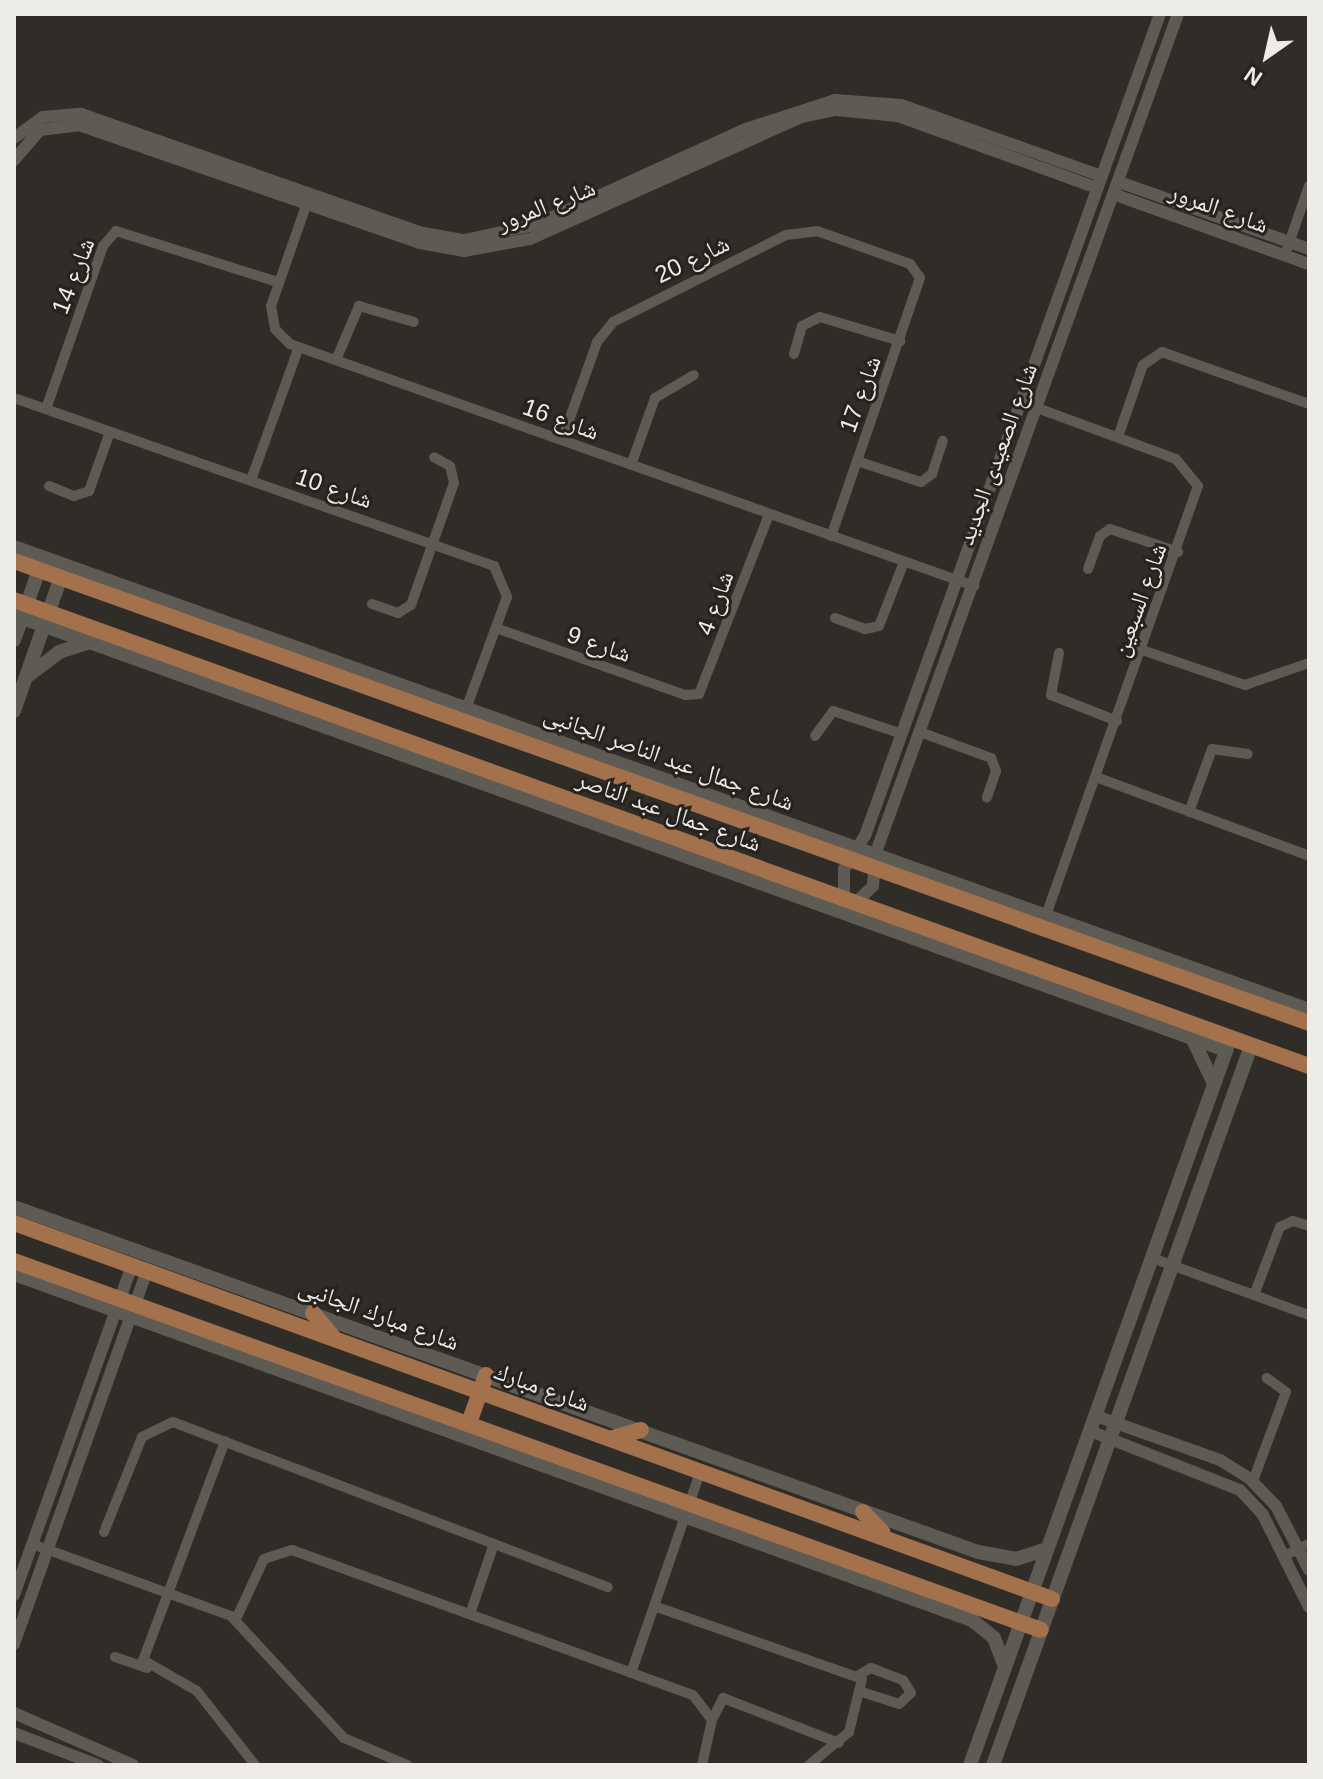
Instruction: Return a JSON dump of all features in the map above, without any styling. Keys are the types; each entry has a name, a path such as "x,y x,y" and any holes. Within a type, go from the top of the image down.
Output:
{"main road":[{"name":"شارع جمال عبد الناصر الجانبى","path":"14,547 62,571 466,709 853,853"},
{"name":"شارع جمال عبد الناصر","path":"14,561 39,570 62,571 853,853 1110,946 1309,1023"},
{"path":"14,640 19,609 39,570"},
{"path":"14,711 62,571"},
{"name":"شارع جمال عبد الناصر","path":"19,609 706,857 850,900 1084,992 1309,1066"},
{"path":"46,619 90,642 299,711"},
{"path":"26,678 59,652 90,642"},
{"path":"706,857 1084,992 1220,1047 1229,1039"},
{"path":"985,901 1046,916 1110,946 1309,1010"},
{"path":"1186,1035 1203,1051 1214,1085"},
{"path":"970,1765 1229,1039"},
{"path":"993,1765 1251,1046"},
{"name":"شارع مبارك الجانبى","path":"14,1207 313,1313 483,1383 641,1430 994,1557 1046,1549"},
{"name":"شارع مبارك","path":"14,1223 335,1339 483,1383 613,1438 1052,1599"},
{"path":"14,1261 126,1307 688,1509 1041,1630"},
{"path":"14,1274 126,1307 469,1423 972,1620 994,1638 1004,1664"},
{"path":"313,1313 335,1339"},
{"path":"469,1423 483,1383"},
{"path":"613,1438 641,1430"},
{"path":"863,1512 886,1536"}],"street":[{"name":"شارع الصعيدى الجديد","path":"1160,14 902,734 853,853 850,900 871,890 874,861 1178,14"},
{"path":"1127,106 1144,112"},
{"name":"شارع المرور","path":"14,160 40,130 79,125 464,251 519,242 748,134 813,114 875,111 1099,182"},
{"name":"شارع المرور","path":"14,138 43,117 81,114 309,199"},
{"path":"1287,248 1309,186"},
{"name":"شارع المرور","path":"1116,188 1287,248 1309,264"},
{"name":"شارع 16","path":"309,199 278,282 272,323 299,347 974,586"},
{"name":"شارع 14","path":"46,409 111,233 126,229 278,282"},
{"name":"شارع 20","path":"562,440 608,326 786,235 817,231 914,267"},
{"name":"شارع المرور","path":"1287,248 1309,249"},
{"name":"شارع 17","path":"831,536 920,283 914,267"},
{"path":"336,360 359,306 414,322"},
{"path":"794,354 802,326 820,317 900,341"},
{"path":"251,480 299,347"},
{"path":"1118,437 1143,365 1162,352 1309,404"},
{"path":"631,465 655,398 694,375"},
{"name":"شارع 10","path":"14,398 433,544 502,574 507,597 466,709"},
{"name":"شارع السبعين","path":"1021,402 1176,459 1195,476 1196,500 1046,916"},
{"path":"49,486 86,493 110,432"},
{"path":"857,461 921,482 943,441"},
{"path":"372,604 407,610 454,478 434,457"},
{"name":"شارع 4","path":"690,696 706,686 769,514"},
{"path":"1088,569 1100,536 1110,529 1178,552"},
{"path":"835,618 865,629 879,626 904,562"},
{"name":"شارع 9","path":"496,628 690,696"},
{"path":"1142,650 1245,685 1309,663"},
{"path":"1059,653 1051,695 1117,721"},
{"path":"815,736 833,711 902,734"},
{"path":"920,732 991,758 996,771 987,797"},
{"path":"1189,812 1214,747 1248,754"},
{"path":"1096,777 1309,856"},
{"path":"1254,1295 1280,1227 1293,1221 1309,1226"},
{"path":"1152,1258 1309,1315"},
{"path":"14,1644 140,1268"},
{"path":"14,1595 126,1307"},
{"path":"1253,1481 1286,1392 1267,1378"},
{"path":"1096,1416 1220,1460 1253,1481 1304,1547 1309,1570"},
{"path":"104,1532 150,1429 179,1423 608,1587"},
{"path":"1090,1431 1230,1483 1263,1515 1309,1607"},
{"path":"149,1669 143,1657 225,1441"},
{"path":"631,1673 701,1470"},
{"path":"32,1544 236,1619 344,1738 407,1765"},
{"path":"470,1614 494,1544"},
{"path":"1284,1556 1304,1547"},
{"path":"236,1619 264,1559 286,1549 693,1695 712,1720"},
{"path":"654,1606 857,1676 871,1668 903,1680 911,1693 899,1704 863,1692"},
{"path":"115,1657 197,1691 255,1765"},
{"path":"809,1765 839,1743 863,1692 857,1676"},
{"path":"702,1765 712,1720 723,1698 839,1743"},
{"path":"14,1713 133,1765"},
{"path":"14,1733 98,1765"}]}
